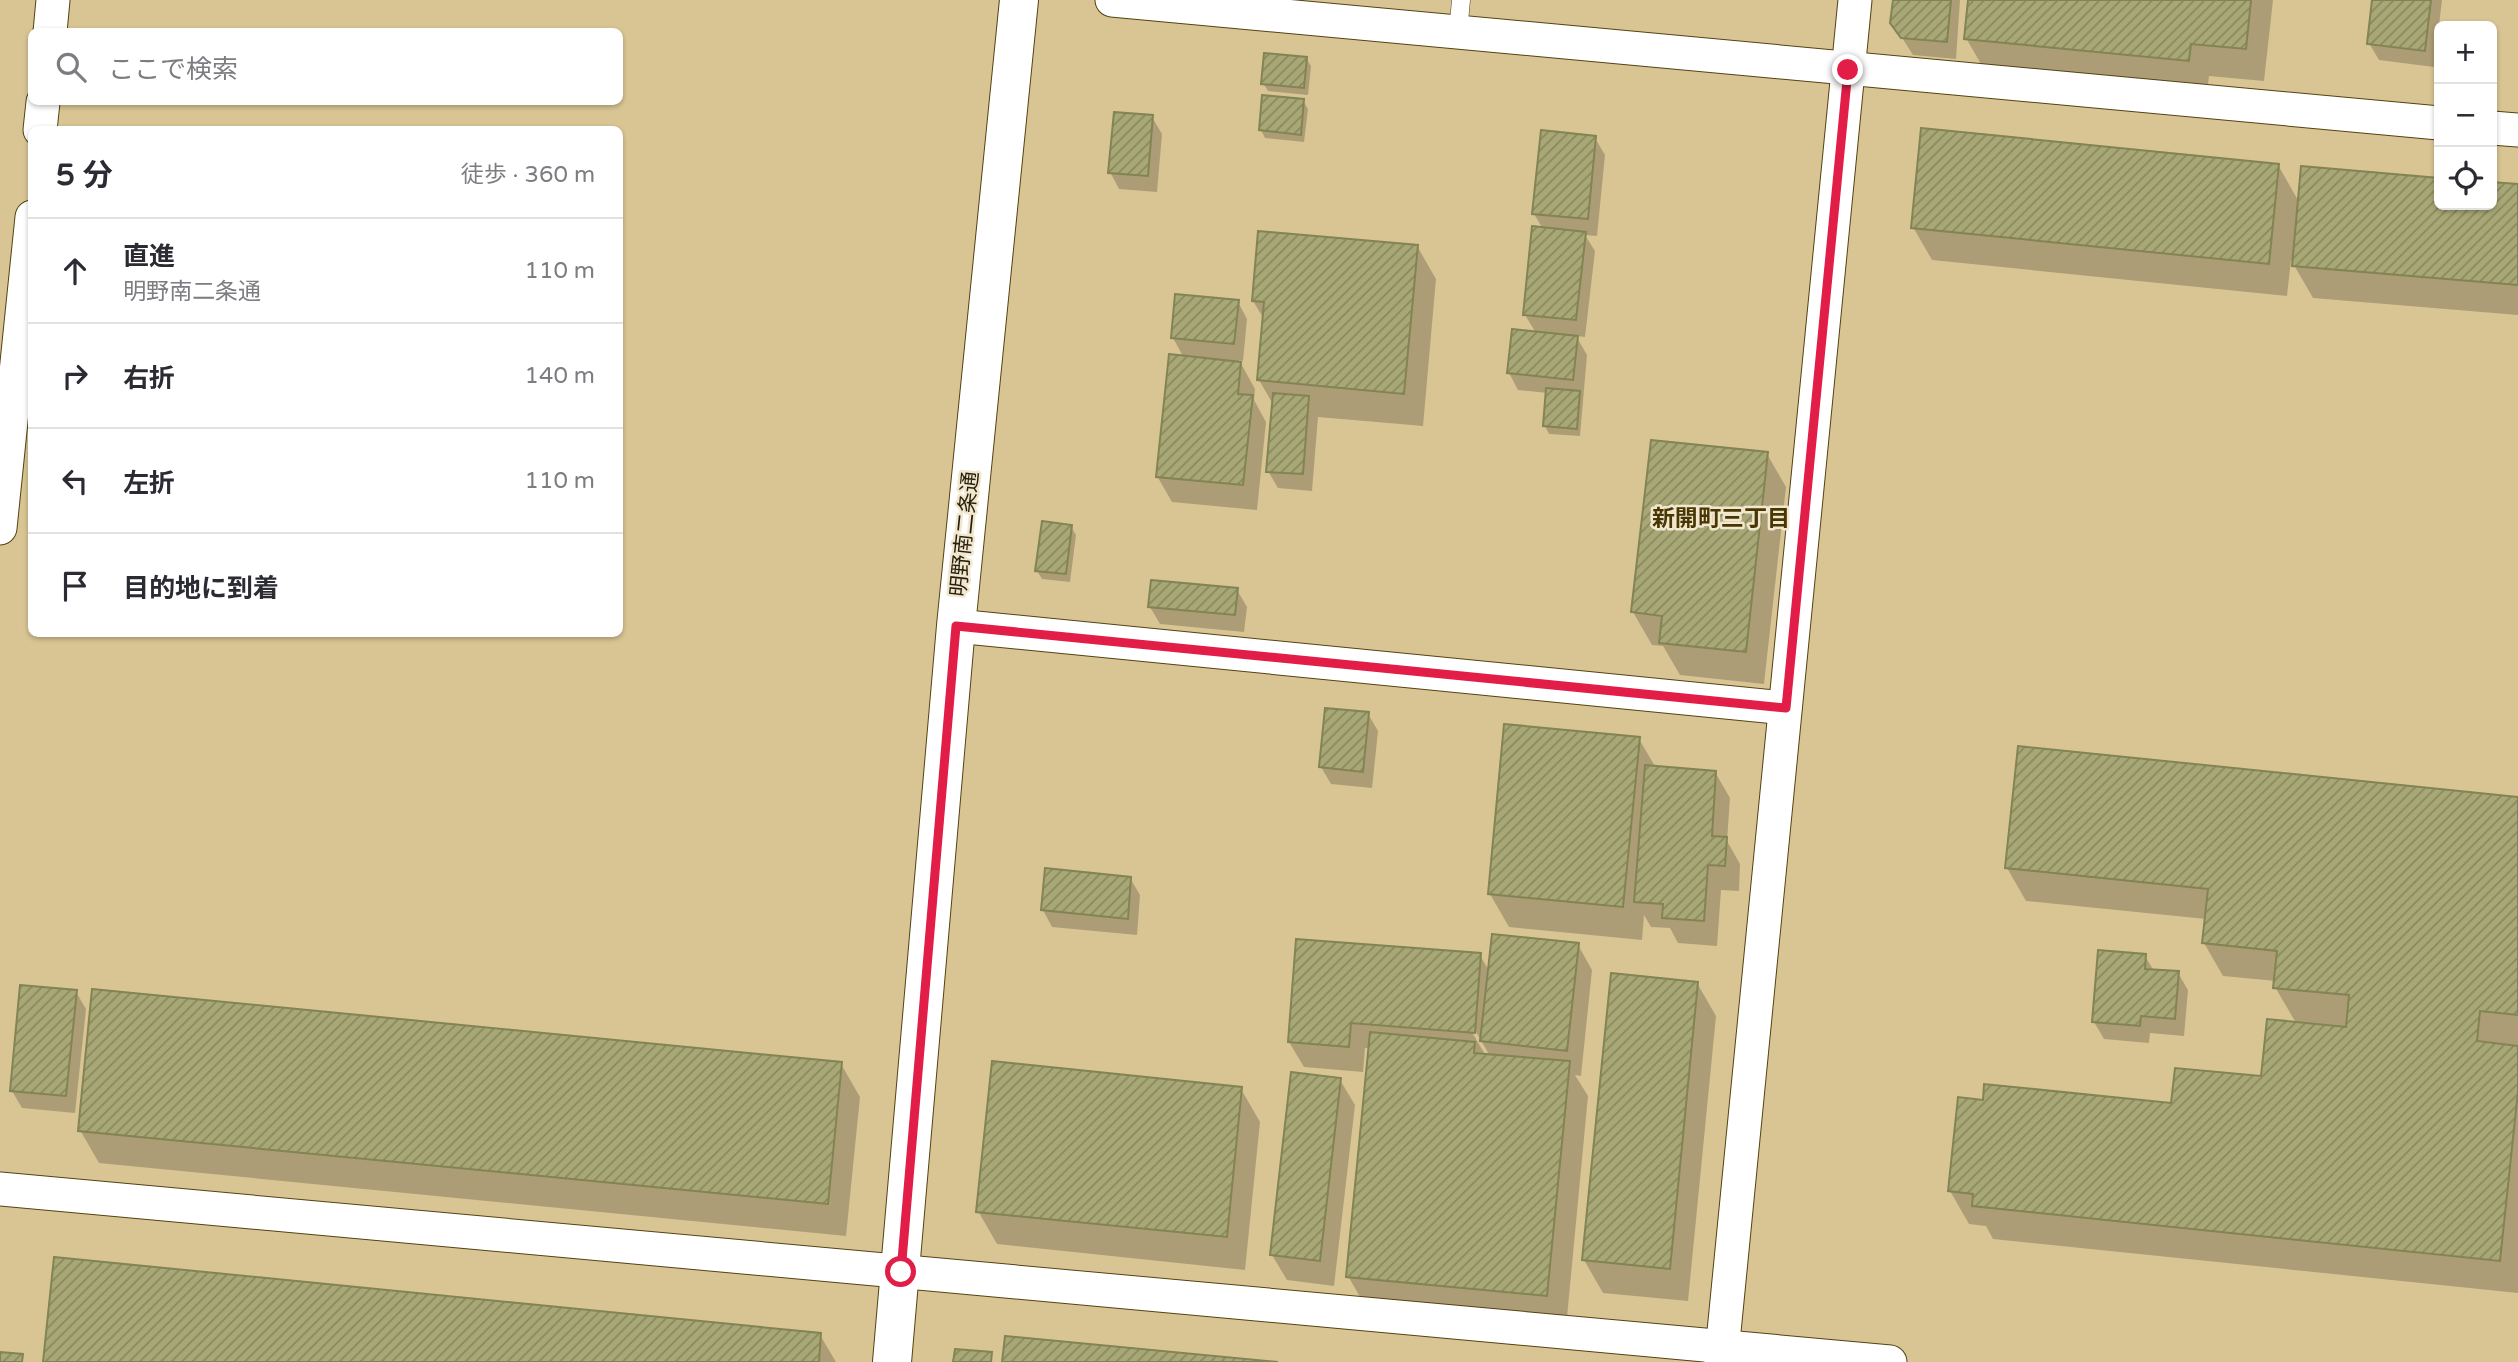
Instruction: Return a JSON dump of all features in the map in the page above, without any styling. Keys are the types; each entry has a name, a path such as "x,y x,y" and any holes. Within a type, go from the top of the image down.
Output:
{"street":[{"path":"50,28 54,0"},
{"name":"明野南二条通","path":"892,1362 956,626 1019,0"},
{"path":"1112,0 2434,123"},
{"path":"1721,1354 1855,0"},
{"path":"40,126 43,105"},
{"path":"2497,128 2518,130"},
{"path":"0,528 28,256"},
{"path":"956,626 1786,708"},
{"path":"0,1189 901,1272 1721,1354 1889,1362"}],"lane":[{"path":"1458,33 1461,0"}],"building":[{"path":"1893,0 1951,0 1947,42 1901,38 1890,23"},
{"path":"1968,0 2251,0 2246,49 2191,44 2189,61 1964,39"},
{"path":"2372,0 2431,0 2425,51 2367,44"},
{"path":"1264,53 1307,57 1304,88 1261,84"},
{"path":"1262,95 1304,99 1301,135 1259,130"},
{"path":"1114,112 1153,115 1148,176 1108,173"},
{"path":"1921,128 2279,164 2269,264 1911,228"},
{"path":"1541,130 1596,136 1588,219 1532,214"},
{"path":"2301,166 2434,178 2434,210 2497,210 2497,182 2518,184 2518,285 2292,266"},
{"path":"1532,226 1586,232 1576,320 1523,315"},
{"path":"1258,231 1418,245 1404,394 1257,380 1264,302 1252,301"},
{"path":"1175,294 1239,300 1234,344 1171,338"},
{"path":"1512,329 1578,336 1573,380 1507,373"},
{"path":"1169,354 1241,362 1238,394 1253,395 1243,485 1156,477"},
{"path":"1546,388 1580,391 1577,429 1543,426"},
{"path":"1273,393 1309,396 1303,474 1266,472"},
{"path":"1651,440 1768,452 1746,652 1659,643 1662,616 1631,612"},
{"path":"1042,521 1072,525 1066,574 1035,571"},
{"path":"1151,580 1238,588 1235,615 1148,607"},
{"path":"1325,708 1369,712 1363,772 1319,767"},
{"path":"1504,724 1640,737 1623,907 1488,894"},
{"path":"2018,746 2518,797 2518,1015 2480,1011 2477,1041 2518,1046 2518,1091 2500,1261 1972,1206 1973,1194 1948,1191 1958,1097 1983,1100 1984,1084 2171,1103 2175,1068 2261,1076 2267,1019 2346,1027 2349,995 2273,988 2277,951 2202,943 2208,889 2005,868"},
{"path":"1645,765 1716,771 1712,836 1727,837 1725,866 1708,865 1704,921 1662,918 1663,904 1634,902"},
{"path":"1045,868 1131,877 1128,919 1041,910"},
{"path":"1492,934 1579,943 1567,1051 1480,1041"},
{"path":"1296,939 1481,953 1475,1033 1351,1023 1349,1047 1288,1042"},
{"path":"2098,950 2146,954 2145,969 2179,971 2175,1019 2141,1016 2140,1026 2092,1022"},
{"path":"1611,973 1698,982 1670,1269 1582,1260"},
{"path":"20,985 77,990 66,1096 10,1091"},
{"path":"92,989 842,1062 828,1204 78,1131"},
{"path":"1370,1032 1475,1042 1474,1053 1570,1061 1547,1296 1346,1277"},
{"path":"992,1061 1242,1087 1227,1237 976,1212"},
{"path":"1291,1072 1341,1078 1320,1261 1270,1255"},
{"path":"54,1257 821,1333 819,1362 43,1362"},
{"path":"1005,1336 1278,1362 1002,1362"},
{"path":"955,1349 992,1352 991,1362 953,1362"},
{"path":"0,1352 23,1354 22,1362 0,1362"}],"district":[{"name":"新開町三丁目","path":"1721,519"}],"route":[{"path":"901,1272 956,626 1786,708 1848,70"}]}
